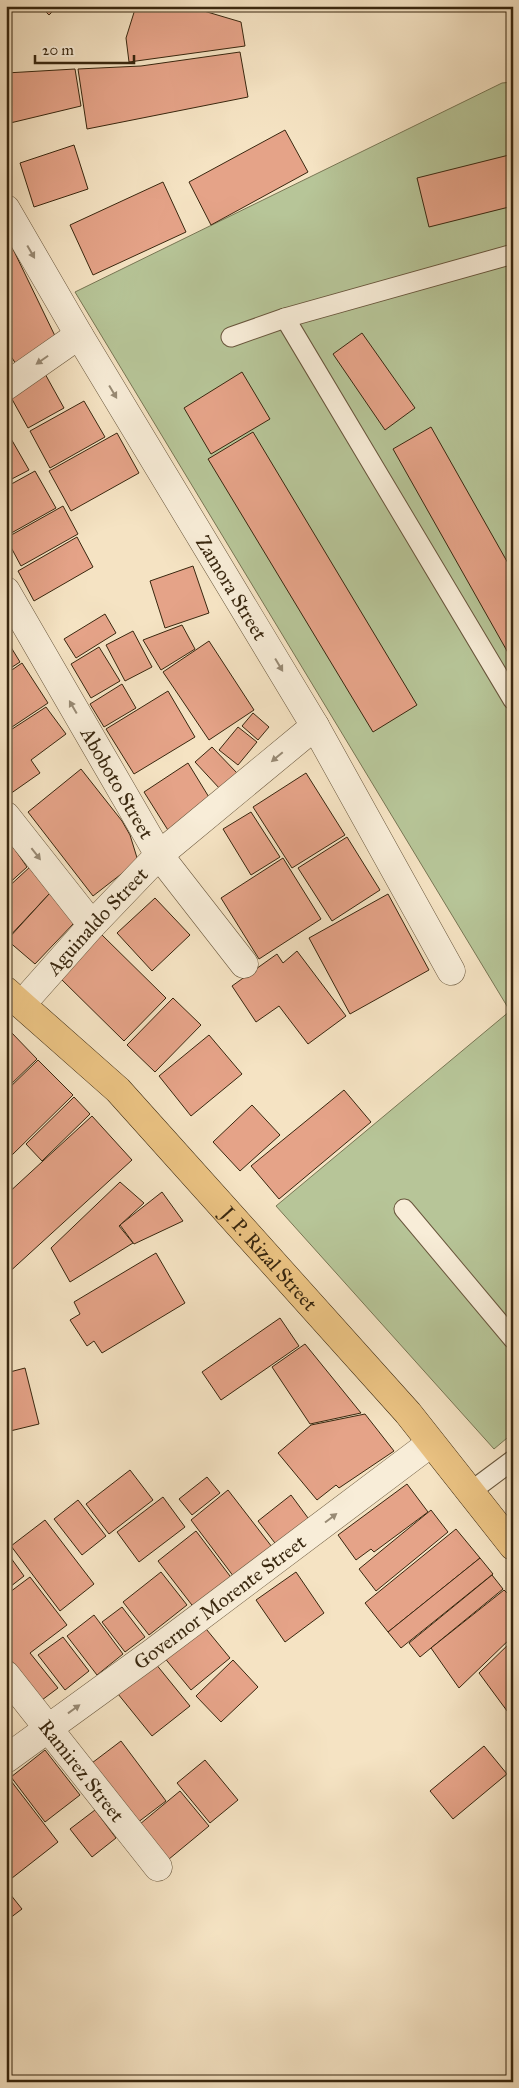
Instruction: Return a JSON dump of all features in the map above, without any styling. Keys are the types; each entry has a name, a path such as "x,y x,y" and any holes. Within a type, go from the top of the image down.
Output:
{"highway":[{"name":"J. P. Rizal Street","path":"14,997 118,1090 401,1406 513,1546"}],"street":[{"name":"Zamora Street","path":"6,209 79,335 315,726 451,971"},
{"path":"6,386 79,335"},
{"name":"Aboboto Street","path":"6,591 159,855 244,964"},
{"name":"Aguinaldo Street","path":"14,997 92,925 159,855 315,726"},
{"path":"6,816 92,925"},
{"name":"Governor Morente Street","path":"6,1759 431,1443"},
{"name":"Ramirez Street","path":"6,1675 158,1867"}],"lane":[{"path":"231,337 285,318 513,254"},
{"path":"285,318 513,700"},
{"path":"404,1209 513,1339"},
{"path":"470,1492 513,1460"}],"green space":[{"path":"513,82 513,1433 494,1449 276,1206 510,1011 75,292 502,83"}],"building":[{"path":"40,6 58,6 49,15"},
{"path":"136,6 187,6 241,22 245,46 129,62 126,38"},
{"path":"240,52 248,97 87,129 78,69 141,66"},
{"path":"75,69 81,106 6,124 6,73"},
{"path":"285,130 308,172 211,225 189,182"},
{"path":"74,145 88,189 34,207 20,163"},
{"path":"513,154 513,206 429,227 417,178"},
{"path":"163,182 186,232 93,275 70,225"},
{"path":"12,247 56,338 16,364 6,349 6,250"},
{"path":"362,333 415,408 385,430 333,354"},
{"path":"44,372 64,408 28,428 8,392"},
{"path":"242,372 270,419 211,454 184,408"},
{"path":"84,401 105,437 50,468 30,431"},
{"path":"431,427 513,572 513,657 511,658 393,449"},
{"path":"6,430 29,470 6,482"},
{"path":"253,432 417,705 373,732 208,459"},
{"path":"117,433 139,473 71,511 49,471"},
{"path":"35,471 56,508 6,536 6,487"},
{"path":"63,506 78,534 21,566 6,538"},
{"path":"77,537 93,567 34,601 18,571"},
{"path":"193,566 209,613 165,628 150,581"},
{"path":"105,614 116,633 76,658 64,639"},
{"path":"182,625 195,649 161,670 143,640"},
{"path":"133,631 152,667 125,681 106,645"},
{"path":"209,641 254,710 209,740 163,672"},
{"path":"9,644 20,662 6,671 6,646"},
{"path":"99,647 120,681 91,698 71,664"},
{"path":"22,663 48,703 6,731 6,674"},
{"path":"122,684 136,708 104,727 90,704"},
{"path":"168,691 195,737 134,774 106,729"},
{"path":"46,707 66,734 31,760 40,773 10,794 6,789 6,733"},
{"path":"253,713 269,727 258,740 242,726"},
{"path":"238,727 257,742 238,765 219,750"},
{"path":"212,747 237,773 220,789 195,762"},
{"path":"188,763 215,807 171,835 144,792"},
{"path":"81,769 122,821 130,835 138,861 93,896 28,812"},
{"path":"306,773 345,835 292,868 253,807"},
{"path":"251,812 280,857 251,875 223,829"},
{"path":"347,837 380,890 332,921 298,868"},
{"path":"6,839 27,867 6,886"},
{"path":"283,858 321,919 259,959 221,898"},
{"path":"31,866 50,893 7,939 6,889"},
{"path":"50,893 74,923 35,964 7,940"},
{"path":"388,894 429,970 350,1014 309,938"},
{"path":"155,898 190,935 152,971 117,933"},
{"path":"101,934 166,998 124,1041 59,977"},
{"path":"297,951 346,1016 308,1044 279,1006 256,1022 232,986 277,954 283,963"},
{"path":"173,998 201,1025 155,1072 127,1045"},
{"path":"10,1031 37,1059 6,1089 6,1035"},
{"path":"209,1035 242,1074 191,1116 159,1076"},
{"path":"38,1060 73,1095 11,1156 6,1151 6,1091"},
{"path":"344,1090 371,1122 279,1199 251,1166"},
{"path":"74,1097 90,1114 42,1161 26,1144"},
{"path":"252,1105 280,1135 240,1171 213,1142"},
{"path":"92,1116 132,1160 6,1275 6,1195"},
{"path":"120,1182 144,1203 119,1226 133,1243 70,1282 51,1248"},
{"path":"162,1192 183,1221 134,1244 120,1225"},
{"path":"156,1253 185,1303 102,1353 94,1341 87,1346 70,1320 80,1314 74,1302"},
{"path":"280,1318 299,1346 221,1400 202,1372"},
{"path":"305,1344 361,1413 310,1424 272,1367"},
{"path":"25,1368 39,1424 6,1432 6,1373"},
{"path":"365,1414 394,1451 339,1488 336,1485 317,1500 278,1453 311,1425"},
{"path":"130,1470 153,1500 109,1534 86,1504"},
{"path":"207,1477 220,1493 192,1515 179,1499"},
{"path":"407,1484 428,1512 374,1552 371,1549 356,1560 338,1535"},
{"path":"228,1490 272,1547 234,1577 191,1520"},
{"path":"291,1495 311,1522 278,1547 258,1521"},
{"path":"163,1497 185,1527 139,1562 117,1532"},
{"path":"78,1500 106,1536 82,1555 54,1519"},
{"path":"431,1510 448,1532 376,1591 359,1569"},
{"path":"45,1520 94,1584 60,1611 11,1546"},
{"path":"456,1529 480,1558 388,1632 365,1603"},
{"path":"196,1531 233,1580 195,1609 158,1561"},
{"path":"8,1554 24,1576 6,1590 6,1556"},
{"path":"480,1558 493,1574 401,1648 388,1632"},
{"path":"161,1572 187,1605 149,1635 123,1602"},
{"path":"296,1572 324,1613 285,1642 256,1600"},
{"path":"492,1575 503,1589 420,1657 409,1643"},
{"path":"30,1577 67,1625 30,1653 58,1688 42,1700 6,1654 6,1595"},
{"path":"504,1590 513,1599 513,1636 459,1688 431,1648"},
{"path":"122,1607 145,1637 125,1652 102,1622"},
{"path":"94,1615 123,1654 97,1675 67,1636"},
{"path":"202,1624 230,1658 191,1690 163,1656"},
{"path":"63,1637 89,1671 65,1690 38,1655"},
{"path":"513,1640 513,1719 479,1673"},
{"path":"233,1660 258,1687 221,1722 196,1696"},
{"path":"155,1663 190,1706 152,1736 118,1694"},
{"path":"121,1741 166,1801 133,1826 88,1766"},
{"path":"484,1746 507,1774 453,1819 430,1791"},
{"path":"45,1750 80,1795 45,1822 11,1777"},
{"path":"205,1760 238,1800 210,1823 177,1783"},
{"path":"8,1777 58,1842 7,1882 6,1779"},
{"path":"180,1791 209,1826 163,1864 134,1829"},
{"path":"95,1810 116,1838 92,1857 70,1829"},
{"path":"6,1889 22,1909 6,1921"}]}
